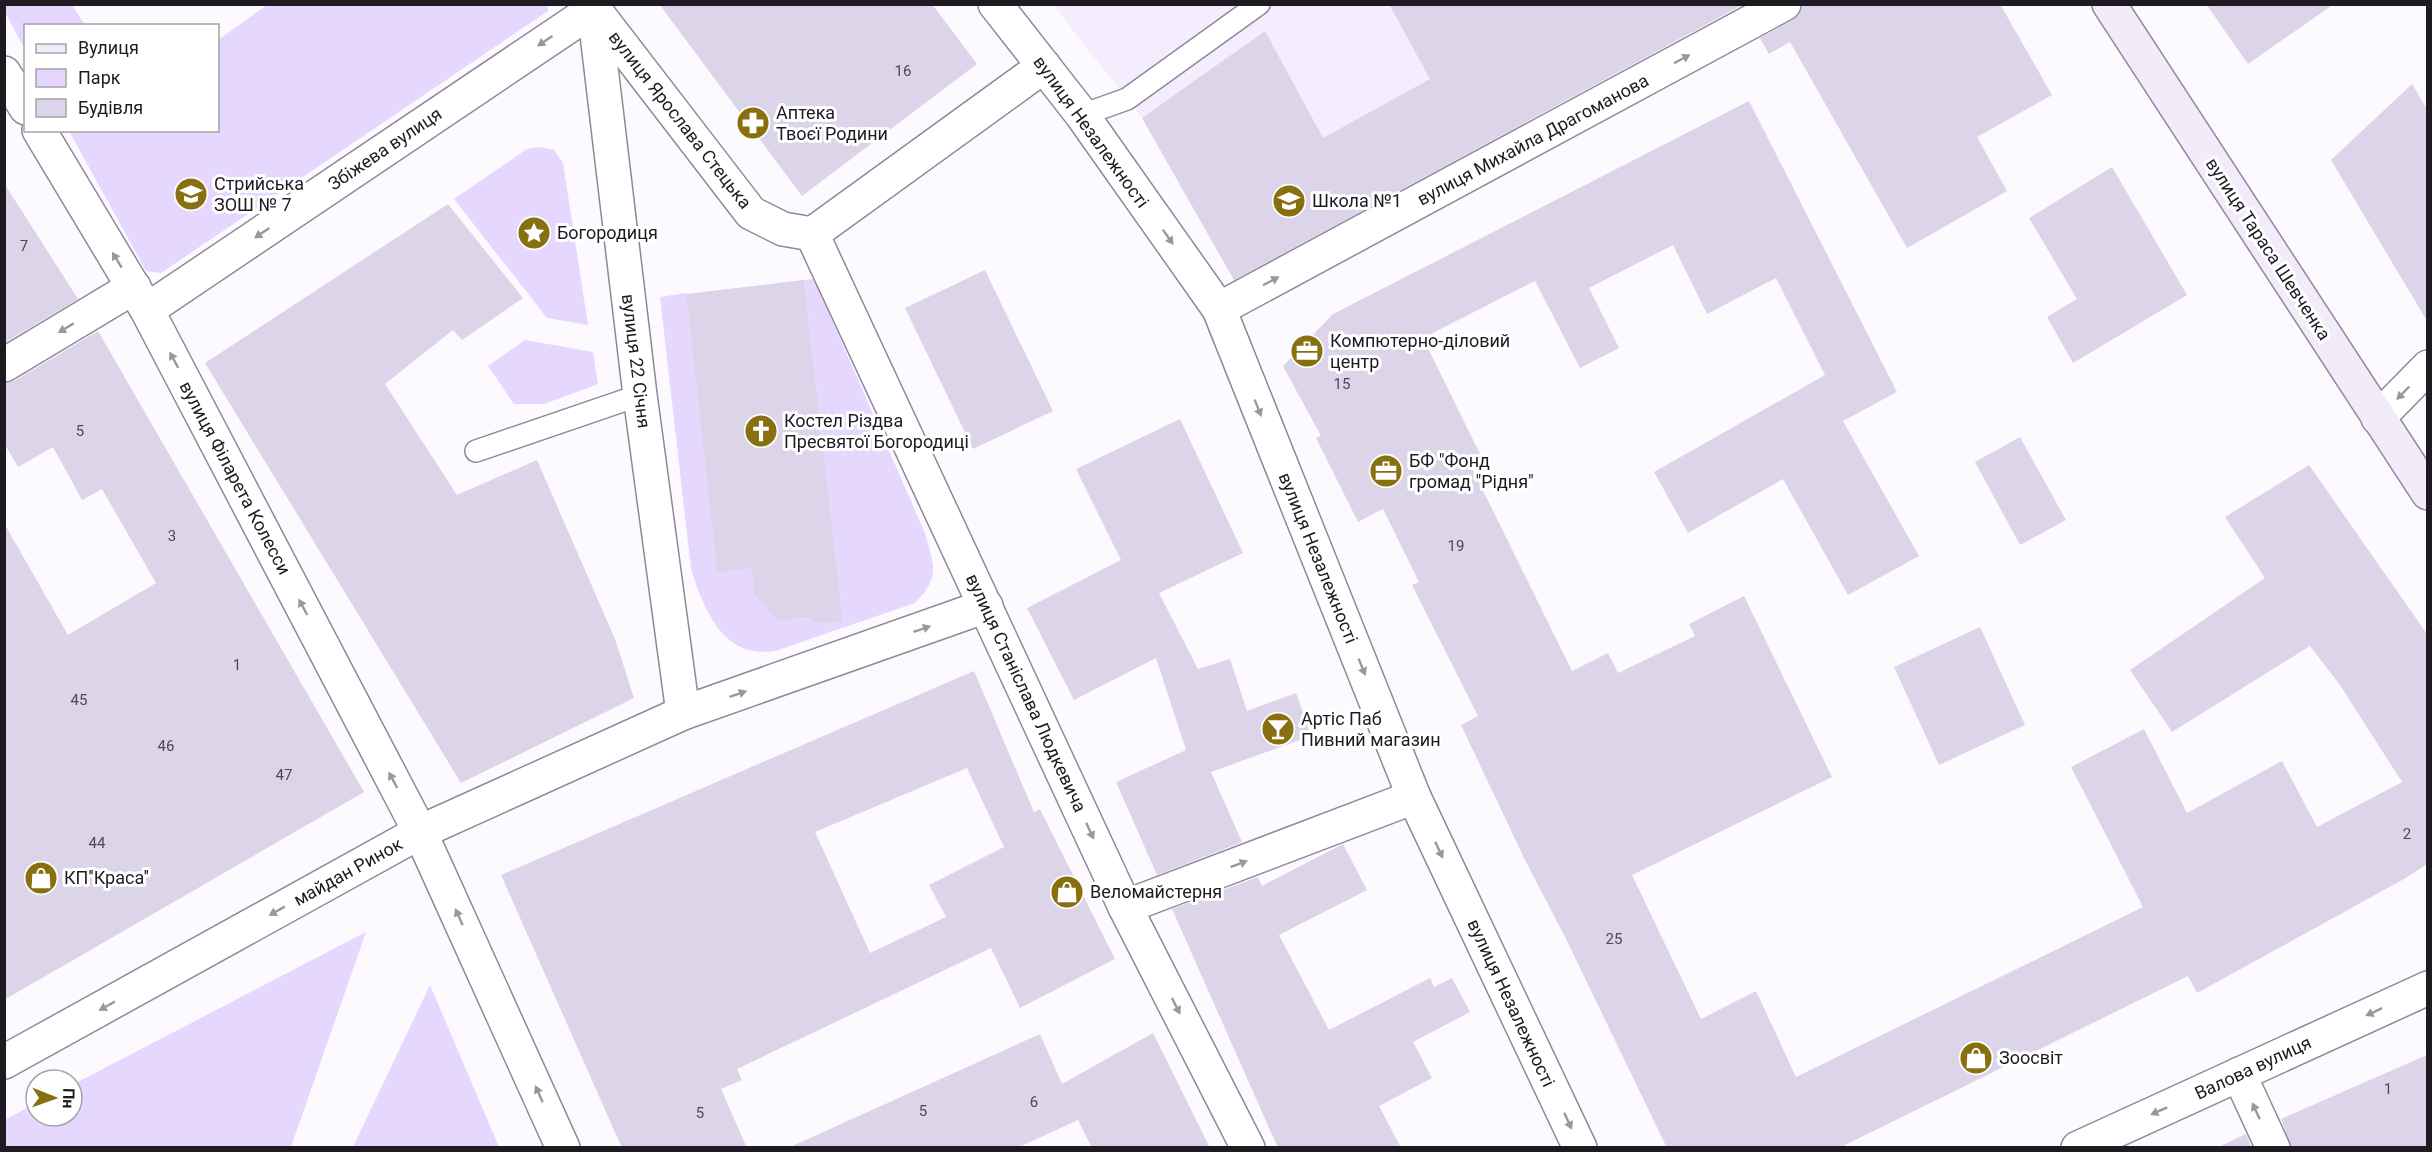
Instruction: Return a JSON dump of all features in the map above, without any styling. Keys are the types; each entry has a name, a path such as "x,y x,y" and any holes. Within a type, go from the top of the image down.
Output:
{"main road":[{"name":"вулиця Тараса Шевченка","path":"2109,4 2427,493"}],"street":[{"name":"вулиця Незалежності","path":"995,4 1082,115 1219,309 1413,797 1580,1148"},
{"name":"вулиця Михайла Драгоманова","path":"1219,309 1784,4"},
{"name":"вулиця Ярослава Стецька","path":"592,7 752,213 783,229 812,234"},
{"name":"Збіжева вулиця","path":"4,365 141,298 592,7"},
{"name":"вулиця 22 Січня","path":"592,7 640,395 683,713"},
{"path":"812,234 1044,66"},
{"path":"4,73 24,105"},
{"name":"вулиця Філарета Колесси","path":"40,132 141,298 420,832"},
{"name":"вулиця Станіслава Людкевича","path":"812,234 1125,907 1248,1148"},
{"path":"2378,418 2427,367"},
{"path":"420,832 683,713 986,606"},
{"path":"1125,907 1413,797"},
{"name":"майдан Ринок","path":"4,1062 420,832 563,1148"},
{"name":"Валова вулиця","path":"2078,1148 2427,988"},
{"path":"2239,1074 2273,1148"}],"lane":[{"path":"1082,115 1127,99 1259,4"},
{"path":"476,452 640,395"}],"shaded area":[{"name":"Школа №1","path":"1053,5 1631,5 1663,61 1237,285 1142,118"}],"green space":[{"name":"Стрийська ЗОШ № 7","path":"268,4 547,4 548,11 161,273 146,271 70,132 219,132 219,39"},
{"path":"4,5 72,5 84,24 24,24 24,48 5,12"},
{"path":"540,147 554,150 563,163 588,325 547,318 454,199 527,149"},
{"path":"814,279 925,533 933,563 932,578 915,603 775,651 757,651 742,647 718,628 702,600 691,569 660,297 686,293 717,571 751,568 754,595 778,621 808,618 818,624 843,621 804,280"},
{"path":"525,340 593,352 598,384 544,404 514,404 488,366"},
{"path":"366,932 291,1147 5,1147 5,1120 24,1110 24,1128 84,1128 84,1079"},
{"path":"430,985 499,1147 353,1147"}],"building":[{"path":"659,4 932,4 977,64 802,196"},
{"name":"Школа №1","path":"1389,4 1744,4 1234,280 1142,118 1265,31 1323,138 1430,79"},
{"path":"1803,4 2000,4 2052,95 1977,137 2007,191 1907,248 1790,42 1769,54 1760,38 1793,20 1800,13"},
{"path":"2206,4 2334,4 2248,64"},
{"path":"2412,84 2427,109 2427,321 2331,160"},
{"path":"1749,101 1897,392 1843,421 1919,556 1848,595 1783,479 1688,533 1654,472 1825,375 1776,278 1707,314 1673,245 1589,288 1619,348 1580,368 1535,281 1423,338 1481,456 1469,462 1572,671 1608,653 1618,673 1695,636 1689,624 1744,596 1832,777 1632,875 1701,1019 1756,991 1796,1077 2143,907 2071,767 2144,729 2187,813 2282,761 2317,827 2402,782 2340,685 2310,646 2172,732 2130,670 2265,578 2225,517 2309,465 2427,634 2427,864 2404,879 2197,993 2188,976 1839,1148 1667,1148 1461,725 1478,716 1412,585 1419,582 1383,509 1358,522 1316,438 1321,436 1283,366 1333,314"},
{"path":"2112,167 2187,295 2073,363 2047,317 2077,299 2029,218"},
{"path":"4,183 78,299 4,343"},
{"path":"448,204 523,298 462,340 453,330 385,384 457,495 537,460 615,639 634,698 461,783 205,363"},
{"path":"985,270 1053,411 973,449 905,308"},
{"name":"Костел Різдва Пресвятої Богородиці","path":"804,280 843,621 818,624 808,618 778,621 754,595 751,568 717,572 686,294"},
{"path":"98,331 364,792 4,1000 4,523 68,635 156,583 102,489 82,500 53,447 18,467 4,443 4,384 14,381"},
{"path":"1180,419 1243,553 1159,593 1198,669 1230,659 1247,711 1296,693 1311,736 1211,772 1242,842 1157,875 1116,782 1186,750 1156,658 1074,700 1027,608 1121,560 1076,469"},
{"path":"2020,437 2066,520 2020,545 1975,462"},
{"path":"1980,627 2025,725 1939,765 1894,667"},
{"path":"974,671 1034,812 1040,809 1115,959 1020,1008 991,948 737,1069 742,1080 721,1089 747,1148 622,1148 501,875","holes":["967,768 1004,847 929,885 946,917 870,953 815,832"]},
{"path":"1343,844 1367,890 1279,935 1329,1030 1430,978 1434,987 1452,978 1470,1012 1413,1042 1432,1078 1379,1106 1401,1148 1278,1148 1172,909 1258,877 1262,886"},
{"path":"1153,1033 1210,1148 1092,1148 1078,1120 1017,1148 788,1148 1040,1034 1062,1084"},
{"path":"2427,1055 2427,1148 2291,1148 2281,1119"},
{"path":"2246,1134 2252,1148 2216,1148"}],"place":[{"name":"Аптека Твоєї Родини","path":"753,123"},
{"name":"Стрийська ЗОШ № 7","path":"191,194"},
{"name":"Школа №1","path":"1289,201"},
{"name":"Богородиця","path":"534,233"},
{"name":"Компютерно-діловий центр","path":"1307,351"},
{"name":"Костел Різдва Пресвятої Богородиці","path":"761,431"},
{"name":"БФ \"Фонд громад \"Рідня\"","path":"1386,471"},
{"name":"Артіс Паб Пивний магазин","path":"1278,729"},
{"name":"КП''Краса''","path":"41,878"},
{"name":"Веломайстерня","path":"1067,892"},
{"name":"Зоосвіт","path":"1976,1058"}]}
